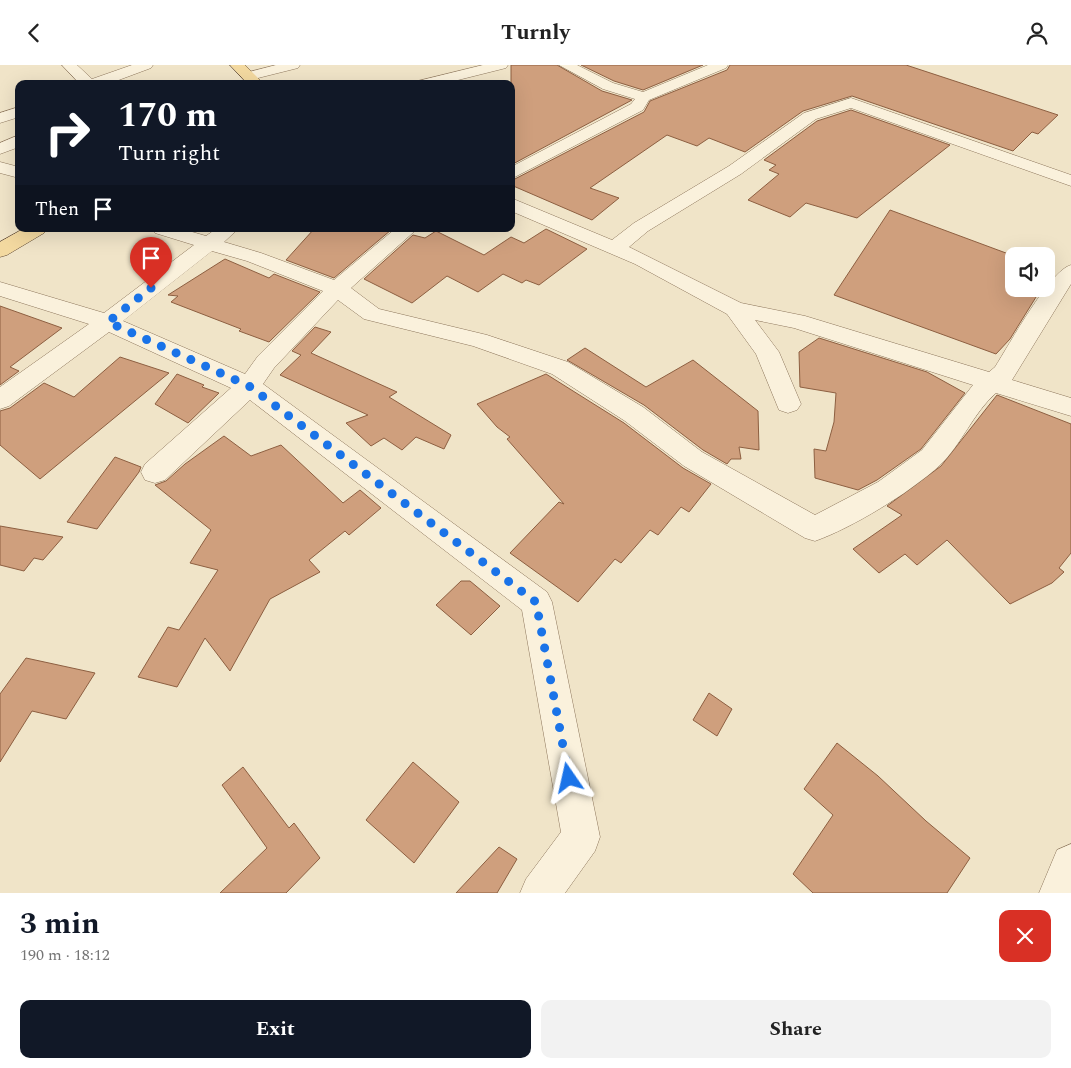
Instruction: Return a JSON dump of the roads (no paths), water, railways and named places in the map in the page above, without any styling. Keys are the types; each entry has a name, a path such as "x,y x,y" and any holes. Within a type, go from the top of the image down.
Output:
{"main road":[{"path":"237,65 254,80"},
{"path":"0,251 32,232"}],"street":[{"path":"68,65 86,80"},
{"path":"103,80 146,65"},
{"path":"254,80 293,65"},
{"path":"439,80 501,65"},
{"path":"566,65 608,86 644,97"},
{"path":"515,172 637,107 644,97 722,65"},
{"path":"614,248 641,227 735,170 810,115 851,103 1071,181"},
{"path":"0,118 15,113"},
{"path":"0,149 15,142"},
{"path":"0,167 15,172"},
{"path":"515,206 642,260 735,309 797,321 992,384 1071,407"},
{"path":"172,232 254,257 337,289 372,314 479,340 560,367 634,414 693,459 815,529 888,491 931,457 976,396 1004,373 1057,287 1071,271"},
{"path":"0,400 108,322 224,232"},
{"path":"154,472 249,386 266,362 337,289 404,232"},
{"path":"0,289 108,322 249,386 536,602 580,837 540,893"},
{"path":"735,309 767,352 788,404"},
{"path":"1059,893 1071,865"}]}
